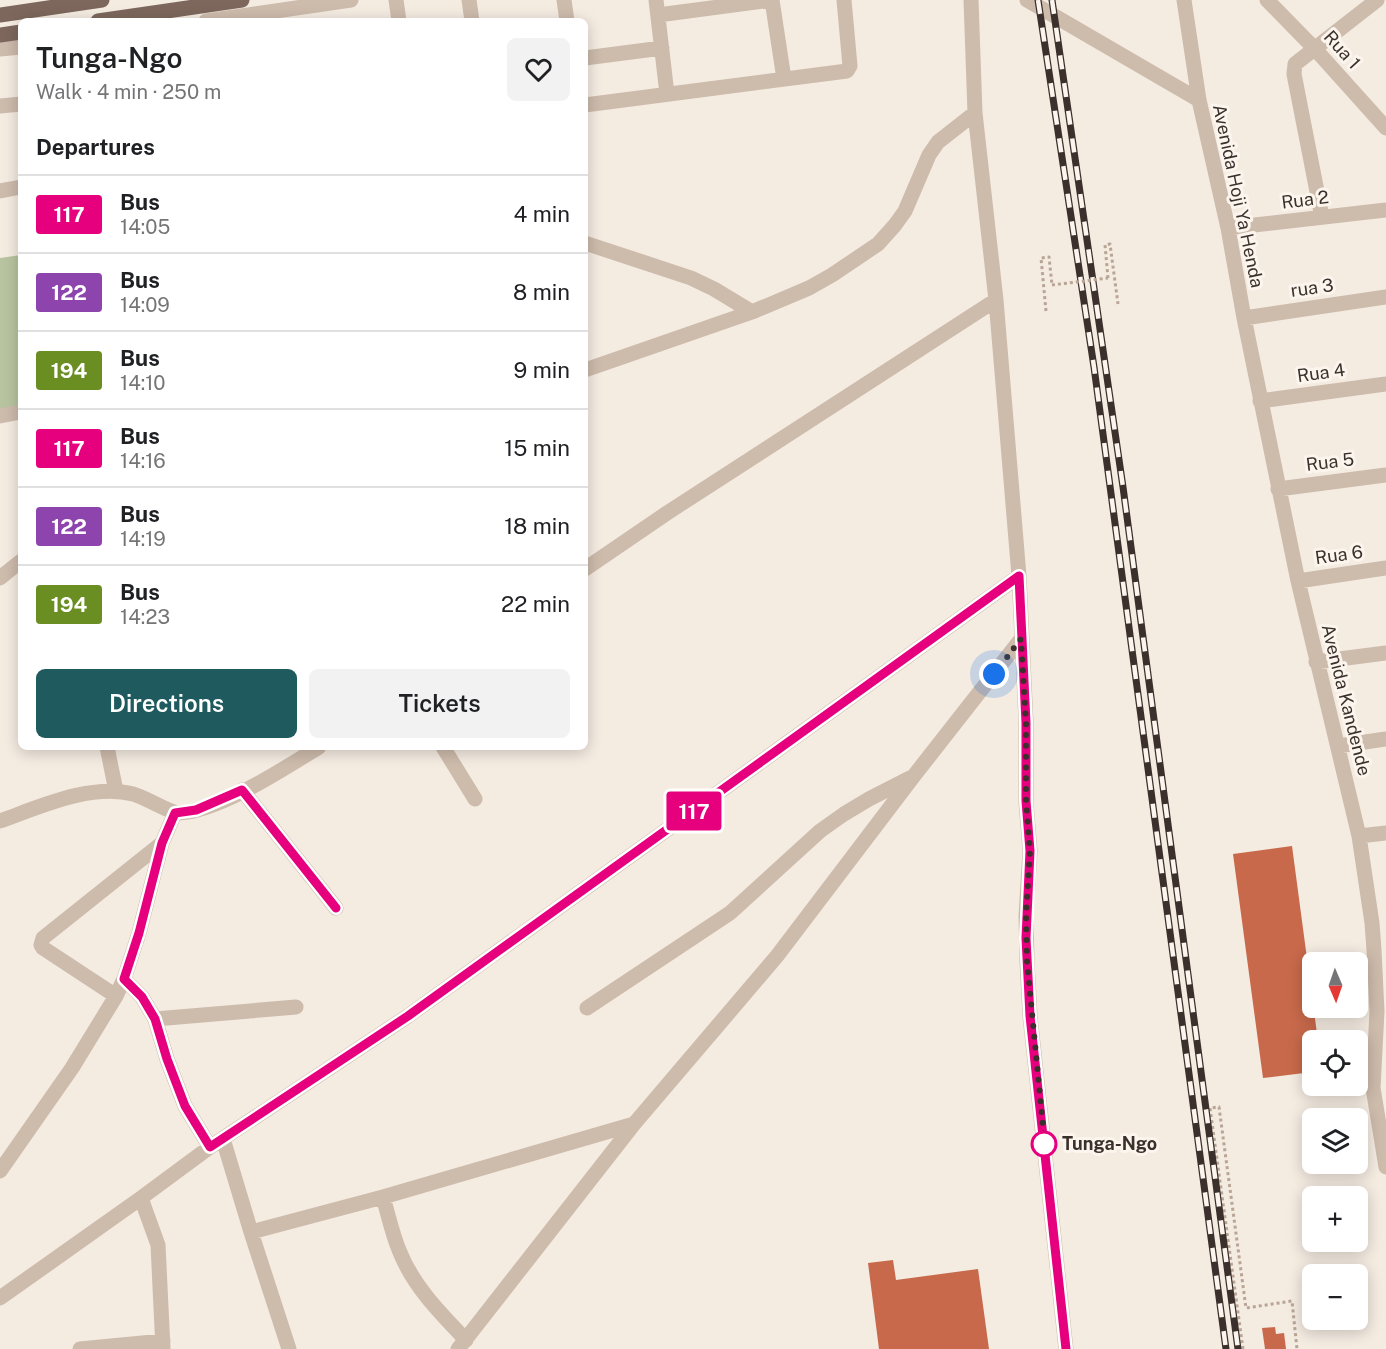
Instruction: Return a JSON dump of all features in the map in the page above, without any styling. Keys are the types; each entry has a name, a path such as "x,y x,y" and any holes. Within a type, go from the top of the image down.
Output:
{"main road":[{"path":"0,15 102,0"},
{"path":"119,18 242,0"},
{"path":"0,35 18,32"}],"street":[{"path":"248,18 290,15 351,0"},
{"path":"396,0 399,18"},
{"path":"469,0 472,18"},
{"path":"564,0 567,18"},
{"path":"667,94 657,8 772,0 784,79"},
{"path":"588,105 843,73 850,69 844,0"},
{"path":"971,0 975,113 996,300 1019,576 1026,723 1026,801 1030,851 1026,916 1030,1016 1066,1349"},
{"name":"Avenida Hoji Ya Henda","path":"1027,0 1199,100 1228,228 1244,318"},
{"name":"Rua 1","path":"1266,0 1315,49 1386,128"},
{"path":"1322,217 1294,74 1295,64 1377,0"},
{"path":"1189,2 1199,100"},
{"path":"0,50 18,47"},
{"path":"588,58 662,48"},
{"path":"0,106 18,104"},
{"path":"588,369 752,312 809,288 878,244 905,211 929,155 938,141 975,113"},
{"path":"0,191 18,188"},
{"name":"Rua 2","path":"1228,228 1386,210"},
{"path":"588,244 692,278 714,288 752,312"},
{"name":"rua 3","path":"1244,318 1386,297"},
{"path":"588,567 667,513 996,300"},
{"name":"Avenida Kandende","path":"1244,318 1316,662 1379,922 1381,1011 1373,1074 1380,1101 1386,1167"},
{"name":"Rua 4","path":"1260,401 1386,384"},
{"path":"0,416 18,413"},
{"name":"Rua 5","path":"1278,489 1386,475"},
{"path":"0,578 18,563"},
{"name":"Rua 6","path":"1298,580 1386,568"},
{"path":"0,1298 210,1147 408,1016 1019,576"},
{"path":"383,1197 399,1250 416,1282 462,1344 634,1124 777,956 1021,639"},
{"path":"1316,662 1386,653"},
{"path":"1338,746 1386,739"},
{"path":"107,750 116,790"},
{"path":"0,821 68,798 116,790 151,800 175,813 196,810 242,790 314,750"},
{"path":"446,750 475,799"},
{"path":"587,1008 730,913 820,831 869,799 913,777"},
{"path":"242,790 336,908"},
{"path":"0,1171 72,1068 116,996 139,933 162,843 175,813"},
{"path":"1359,836 1386,833"},
{"path":"116,996 44,948 41,942 43,938 162,843"},
{"path":"124,979 142,997 155,1019 185,1106 210,1147"},
{"path":"155,1019 296,1007"},
{"path":"251,1232 383,1197 634,1124"},
{"path":"224,1139 289,1349"},
{"path":"80,1349 163,1345 158,1245 141,1198"}],"path":[{"path":"1046,311 1041,258 1049,257 1052,285 1108,278 1105,245 1110,244 1118,303"},
{"path":"1244,1349 1210,1108 1219,1107 1246,1308 1292,1301 1298,1349"}],"green space":[{"path":"18,255 18,407 0,410 0,258"}],"building":[{"path":"1292,846 1306,952 1302,952 1302,1018 1315,1018 1317,1030 1302,1030 1302,1073 1263,1078 1233,854"},
{"path":"893,1260 896,1280 978,1269 989,1349 879,1349 868,1263"},
{"path":"1275,1327 1276,1334 1284,1333 1286,1349 1265,1349 1262,1328"}],"railway":[{"path":"1038,0 1094,367 1226,1349"},
{"path":"1052,0 1123,487 1238,1349"}],"bus line":[{"name":"117","path":"336,908 242,790 196,810 175,813 156,862 139,933 124,979 148,1005 185,1106 210,1147 408,1016 1019,576 1026,723 1026,801 1030,851 1026,916 1030,1016 1066,1349"}],"place":[{"name":"Tunga-Ngo","path":"1044,1144"}],"route":[{"path":"994,674 1021,639 1026,723 1026,801 1030,851 1026,916 1027,961 1030,1016 1045,1147 1044,1144"}]}
